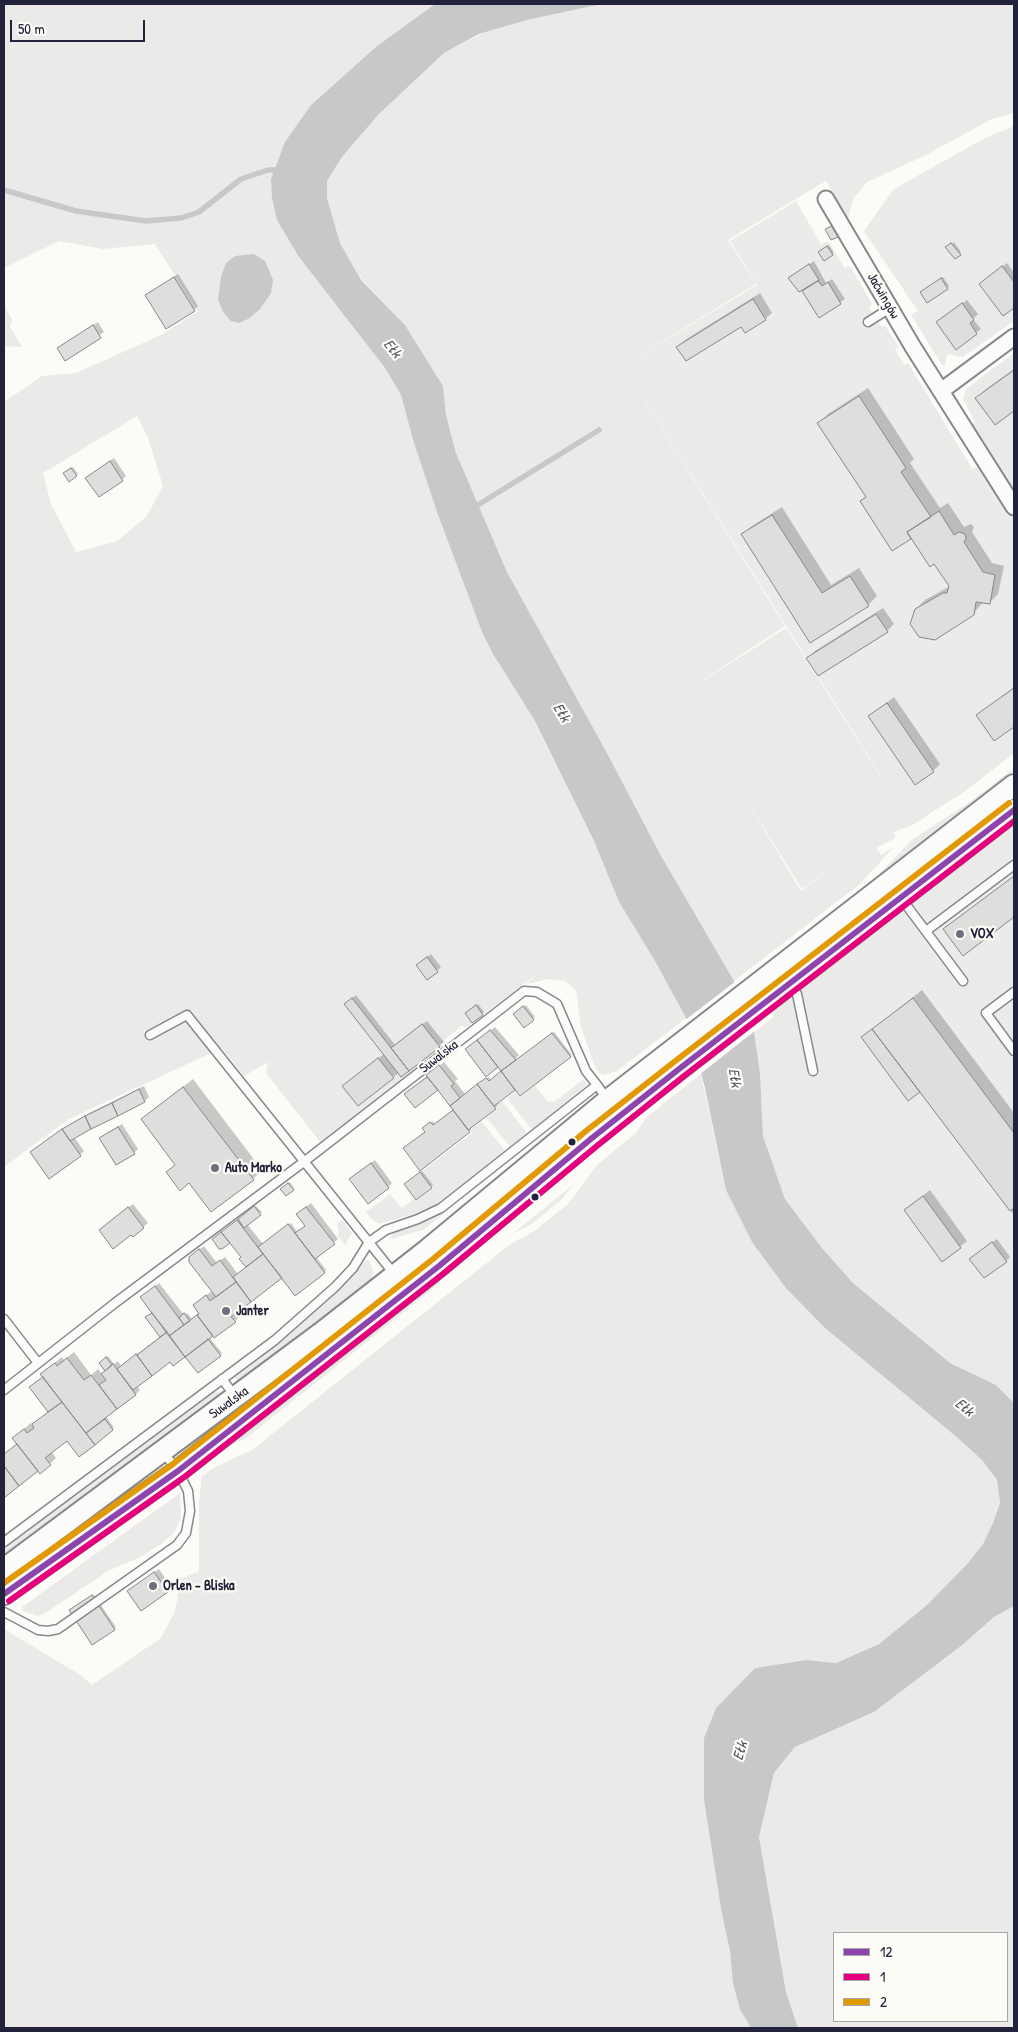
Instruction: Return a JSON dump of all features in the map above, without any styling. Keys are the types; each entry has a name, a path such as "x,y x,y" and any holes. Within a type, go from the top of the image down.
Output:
{"street":[{"name":"Jaćwingów","path":"826,199 890,308 1014,507"},
{"path":"941,391 1014,337"},
{"name":"Suwalska","path":"764,992 789,984 1013,789"},
{"name":"Suwalska","path":"4,1594 178,1471 401,1283 608,1100 675,1060 895,890 1014,810"},
{"name":"Suwalska","path":"4,1569 162,1451 401,1283"}],"lane":[{"path":"868,322 890,308"},
{"path":"926,931 1014,865"},
{"path":"895,890 963,981"},
{"path":"789,984 797,994 813,1071"},
{"name":"Suwalska","path":"4,1390 115,1302 305,1161 524,992 537,992 557,1004 586,1071 608,1100"},
{"path":"1014,992 986,1012 1014,1050"},
{"path":"150,1035 187,1015 401,1283"},
{"path":"4,1541 275,1340 336,1287 353,1268 370,1242 386,1230 424,1217 441,1208 608,1100"},
{"path":"4,1320 38,1363"},
{"path":"222,1379 236,1398"},
{"path":"4,1612 38,1630 58,1629 177,1545 186,1533 190,1511 188,1491 178,1471 162,1451"}],"shaded area":[{"path":"4,4 435,4 377,46 311,105 299,257 385,368 401,395 413,440 438,515 482,632 493,654 535,721 594,841 619,902 655,961 686,1018 617,1071 604,1075 599,1073 594,1064 581,1027 576,990 565,981 549,979 526,984 538,973 466,1028 462,1026 444,1040 446,1045 320,1142 266,1073 268,1062 244,1076 222,1048 69,1119 4,1167 4,402 42,376 76,373 163,334 198,311 155,244 103,249 59,241 4,268","holes":["137,416 148,438 163,486 147,516 117,541 76,552 51,504 43,473"]},
{"path":"602,4 1014,4 1014,113 992,119 926,155 867,182 854,198 848,218 826,181 728,240 756,284 622,366 785,626 682,694 786,628 904,813 849,724 864,714 914,787 935,772 926,756 968,725 968,704 1013,670 1014,672 1014,687 974,715 993,743 1014,729 1014,753 965,791 912,825 894,832 895,838 876,848 881,855 894,847 860,884 734,981 660,854 607,753 507,572 456,453 446,415 443,386 405,325 363,281 340,243 327,198 327,181 342,157 378,115 444,53 483,33 527,20","holes":["739,788 802,889 840,861 801,891"]},
{"path":"1014,126 1014,321 963,357 947,354 945,366 942,365 911,315 918,311 864,231 894,189 985,138"},
{"path":"796,201 821,244 828,241 970,471 1014,441 1014,753 965,791 912,825 622,366 757,285 730,241"},
{"path":"850,266 872,304 864,315 860,309 863,298 845,268"},
{"path":"4,304 12,320 10,327 22,347 4,346"},
{"path":"886,327 898,346 896,350 885,334 875,333 872,328"},
{"path":"1014,353 1014,453 998,461 993,458 972,424 975,422 963,399 967,388"},
{"path":"908,363 1014,537 1014,552 901,370 895,374 893,371"},
{"path":"1008,619 1014,621 1014,656 1012,658 991,626"},
{"path":"987,629 1008,661 975,685 953,650"},
{"path":"948,652 972,687 952,702 938,707 932,704 919,688 918,673"},
{"path":"1014,768 1014,771 869,884 913,839 970,802"},
{"path":"1014,823 1014,1314 863,1226 771,1010"},
{"path":"1014,831 1014,835 919,908 918,905"},
{"path":"902,924 910,926 932,956 861,1013 853,1033 940,1145 942,1164 998,1234 1014,1241 1014,1403 996,1385 950,1363 853,1283 822,1248 785,1199 763,1136 760,1073 754,1032 791,1003 808,1076 820,1073 804,995 822,987"},
{"path":"701,1074 726,1190 825,1328 982,1460 997,1480 1000,1503 983,1544 968,1563 927,1605 879,1644 836,1663 806,1660 755,1668 716,1708 704,1738 704,1800 734,1983 751,2028 4,2028 4,1629 82,1676 92,1685 161,1638 175,1611 181,1579 199,1571 199,1502 202,1476 217,1466 252,1450 508,1246 537,1229 568,1204 597,1165 636,1133 647,1117"},
{"path":"584,1079 587,1085 532,1130 507,1098 515,1091 520,1097 535,1086 547,1101 554,1102"},
{"path":"502,1101 527,1133 510,1147 486,1117 497,1109 495,1106"},
{"path":"481,1121 505,1151 434,1207 379,1224 371,1219 366,1212 390,1194 402,1208 414,1199 416,1201 433,1188 421,1172 472,1133 470,1130"},
{"path":"573,1185 562,1199 532,1224 512,1234"},
{"path":"452,1207 423,1230 390,1239 395,1231 427,1221"},
{"path":"343,1221 352,1233 345,1245 337,1235 339,1233 337,1224"},
{"path":"368,1259 373,1271 371,1281 367,1287 240,1381 234,1377 282,1340 326,1302"},
{"path":"438,1277 440,1283 298,1397 294,1392"},
{"path":"213,1392 223,1394 4,1559 4,1549"},
{"path":"292,1393 296,1398 245,1439 223,1448"},
{"path":"180,1493 181,1518 174,1533 161,1544 141,1557 108,1571 44,1614 37,1616 23,1611 22,1607"},
{"path":"1014,1606 1014,2028 798,2028 786,1992 759,1837 774,1773 795,1747 874,1712 961,1646 994,1617"}],"water":[{"name":"Ełk","path":"435,4 602,4 527,20 479,34 444,53 378,115 342,157 327,181 327,198 340,243 362,281 405,325 443,386 446,415 456,453 507,572 607,753 660,854 734,981 754,1032 760,1073 763,1136 785,1199 822,1248 853,1283 950,1363 996,1385 1014,1403 1014,1606 994,1617 961,1646 874,1712 795,1747 774,1773 759,1837 786,1992 798,2028 751,2028 740,2009 733,1983 730,1951 721,1909 704,1800 704,1738 716,1708 755,1668 806,1660 836,1663 879,1644 927,1605 968,1563 983,1544 1000,1503 997,1480 982,1460 959,1439 825,1328 786,1288 752,1242 726,1190 705,1088 686,1018 655,961 619,902 594,841 535,721 493,654 482,632 438,515 413,440 401,395 385,368 299,257 277,220 272,198 271,179 285,142 311,105 377,46"},
{"path":"254,254 265,261 273,280 271,293 260,309 248,319 239,323 231,321 223,312 218,300 221,277 226,263 235,256"}],"pier":[{"path":"736,981 756,1030 699,1075 684,1021"}],"building":[{"path":"832,226 838,237 831,240 825,229"},
{"path":"951,243 961,255 955,259 945,247"},
{"path":"827,246 833,255 824,261 818,252"},
{"path":"809,264 819,280 799,292 788,278"},
{"path":"1002,266 1014,282 1014,308 1003,316 979,284"},
{"path":"174,277 195,311 166,329 145,295"},
{"path":"941,278 948,289 927,303 920,292"},
{"path":"818,281 822,286 828,282 841,304 819,318 802,291"},
{"path":"753,299 766,320 745,333 741,327 686,361 676,347"},
{"path":"962,303 974,320 970,323 977,334 956,350 936,322"},
{"path":"93,325 101,338 65,361 57,348"},
{"path":"1014,370 1014,411 995,425 975,398"},
{"path":"859,396 906,468 901,472 931,517 907,532 911,539 892,551 860,501 866,497 817,423"},
{"path":"110,461 123,481 99,497 85,478"},
{"path":"71,468 77,476 69,482 63,473"},
{"path":"939,511 954,535 959,532 965,534 966,539 964,542 983,572 995,575 990,604 976,602 974,615 935,640 919,637 910,624 915,609 943,593 947,593 949,586 934,564 930,567 907,532"},
{"path":"772,515 822,593 850,576 869,606 810,643 741,534"},
{"path":"876,614 888,632 818,676 806,658"},
{"path":"1014,688 1014,727 994,741 976,715"},
{"path":"887,703 934,772 915,785 868,716"},
{"path":"1014,876 1014,917 963,956 943,929"},
{"path":"427,957 438,972 427,980 416,965"},
{"path":"352,998 409,1071 401,1077 344,1004"},
{"path":"913,998 1014,1133 1014,1208 1010,1211 872,1029"},
{"path":"476,1005 483,1015 472,1023 465,1013"},
{"path":"523,1006 534,1020 524,1028 513,1014"},
{"path":"422,1024 440,1047 409,1071 391,1048"},
{"path":"872,1029 920,1092 908,1101 861,1037"},
{"path":"490,1030 516,1060 501,1071 477,1040"},
{"path":"552,1033 571,1057 520,1096 501,1071"},
{"path":"477,1040 498,1067 486,1077 465,1049"},
{"path":"378,1058 394,1078 358,1106 342,1086"},
{"path":"439,1065 454,1084 451,1086 460,1098 450,1106 426,1075"},
{"path":"501,1071 515,1090 494,1106 477,1084 486,1078 489,1081"},
{"path":"427,1077 438,1090 415,1108 404,1094"},
{"path":"477,1084 496,1109 468,1130 450,1106"},
{"path":"183,1087 254,1180 211,1212 189,1183 180,1191 166,1172 175,1165 141,1119"},
{"path":"139,1089 145,1102 118,1116 112,1103"},
{"path":"112,1103 118,1116 91,1129 85,1116"},
{"path":"453,1110 470,1132 420,1171 403,1148 425,1132 422,1128 430,1122 433,1125"},
{"path":"85,1116 91,1129 70,1141 62,1129"},
{"path":"118,1127 135,1154 116,1165 99,1138"},
{"path":"62,1129 81,1156 49,1179 30,1152"},
{"path":"371,1163 389,1188 368,1204 349,1179"},
{"path":"420,1172 432,1188 416,1200 404,1184"},
{"path":"288,1183 294,1190 286,1196 280,1189"},
{"path":"923,1196 961,1248 942,1262 904,1210"},
{"path":"254,1206 261,1215 244,1228 238,1219"},
{"path":"128,1207 144,1228 113,1249 99,1230"},
{"path":"306,1207 335,1244 315,1259 295,1233 305,1226 296,1214"},
{"path":"237,1220 263,1254 246,1267 239,1259 241,1257 221,1232"},
{"path":"288,1224 325,1273 295,1296 258,1247"},
{"path":"221,1232 230,1243 219,1249 212,1239"},
{"path":"992,1242 1007,1262 984,1278 969,1259"},
{"path":"199,1249 212,1266 220,1260 236,1282 216,1297 189,1262 189,1257"},
{"path":"263,1254 282,1278 251,1302 233,1277"},
{"path":"236,1282 251,1302 231,1317 236,1322 214,1338 197,1315 199,1314 193,1305 206,1295 210,1301"},
{"path":"155,1286 184,1325 169,1336 140,1297"},
{"path":"152,1313 167,1332 160,1337 145,1317"},
{"path":"184,1313 190,1321 184,1325 179,1318"},
{"path":"197,1315 213,1336 185,1357 169,1336"},
{"path":"167,1332 185,1357 173,1366 170,1362 152,1376 137,1355"},
{"path":"208,1339 221,1356 198,1373 185,1357"},
{"path":"136,1354 152,1376 133,1390 117,1369"},
{"path":"106,1357 112,1365 105,1371 99,1363"},
{"path":"67,1358 84,1380 91,1375 117,1409 86,1433 40,1374 55,1363 57,1366"},
{"path":"113,1364 136,1395 117,1409 99,1385 106,1380 101,1374"},
{"path":"43,1377 62,1402 48,1412 29,1387"},
{"path":"62,1402 95,1445 79,1457 67,1441 45,1458 51,1465 40,1474 12,1438 24,1429 27,1433 34,1428 32,1424"},
{"path":"105,1419 113,1430 95,1445 86,1433"},
{"path":"17,1444 38,1471 19,1486 4,1466 4,1454"},
{"path":"4,1466 19,1486 4,1498"},
{"path":"154,1572 168,1592 141,1611 127,1591"},
{"path":"92,1595 115,1630 92,1645 69,1610"}],"waterway":[{"path":"4,190 76,211 146,221 181,218 199,212 241,179 268,170 281,170"},
{"path":"473,508 599,430"}],"transit line":[{"name":"2","path":"4,1583 173,1464 433,1259 586,1131 1009,803"},
{"name":"12","path":"4,1594 178,1471 439,1266 592,1138 679,1069 1014,810"},
{"name":"1","path":"9,1601 183,1478 444,1273 684,1076 1014,821"}],"place":[{"name":"VOX","path":"960,934"},
{"name":"Auto Marko","path":"215,1168"},
{"name":"Janter","path":"226,1311"},
{"name":"Orlen - Bliska","path":"153,1586"}]}
